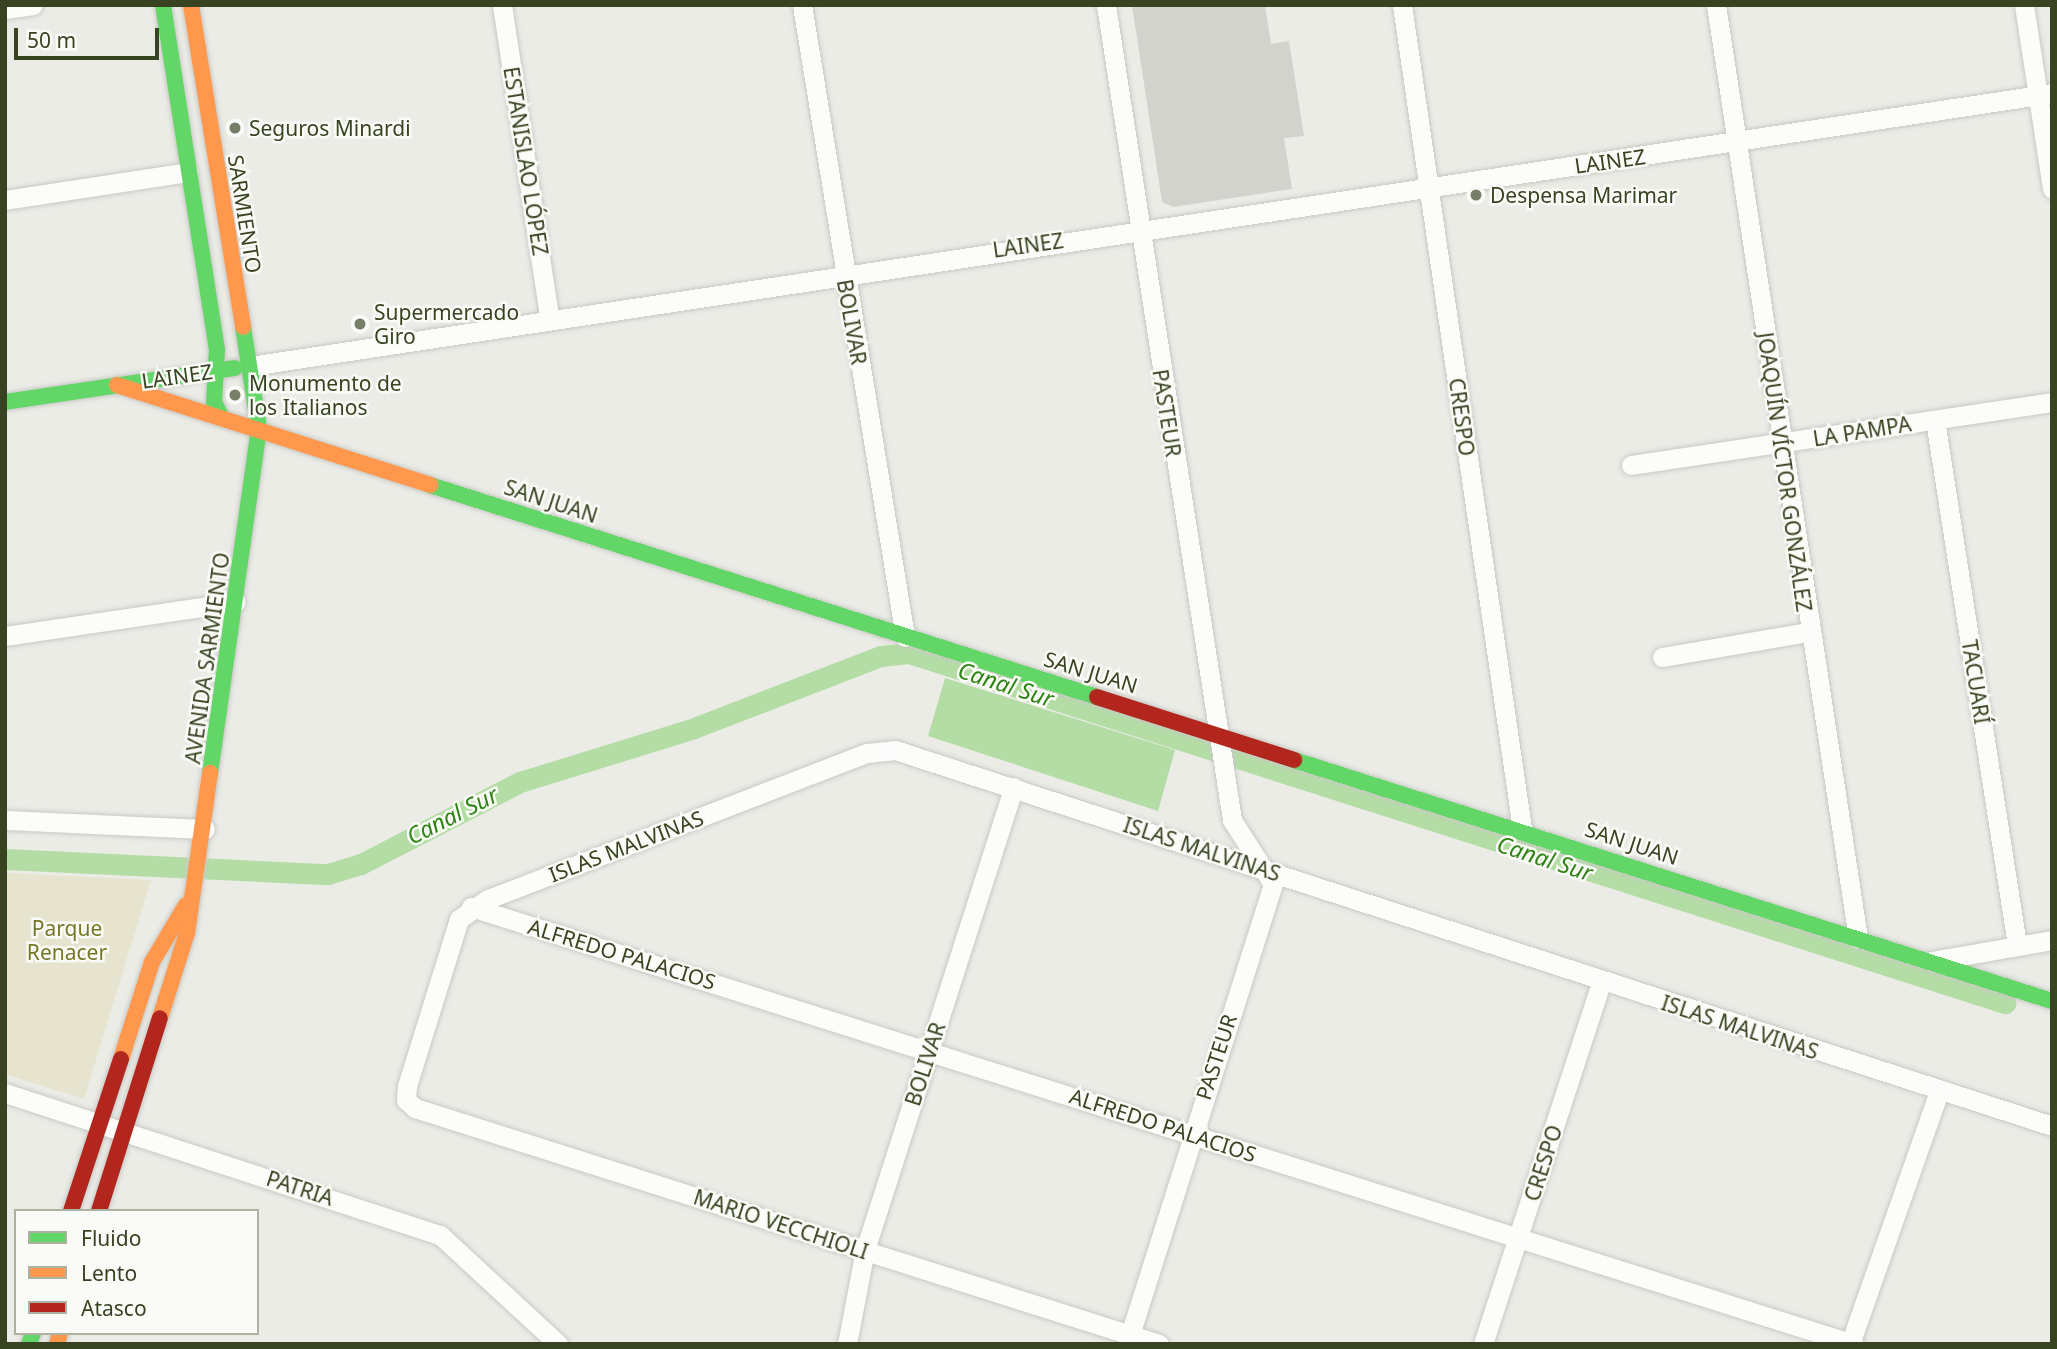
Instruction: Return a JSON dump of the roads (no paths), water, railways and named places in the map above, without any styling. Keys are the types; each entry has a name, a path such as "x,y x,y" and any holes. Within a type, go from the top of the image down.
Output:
{"street":[{"path":"5,9 33,5"},
{"path":"163,5 216,371 214,402 222,418"},
{"name":"SARMIENTO","path":"191,5 259,429"},
{"name":"ESTANISLAO LÓPEZ","path":"502,5 549,316"},
{"name":"BOLIVAR","path":"802,5 905,637"},
{"name":"PASTEUR","path":"1106,5 1215,731 1231,812 1269,871 1273,884 1191,1134 1128,1339"},
{"name":"CRESPO","path":"1402,5 1522,829"},
{"name":"JOAQUÍN VÍCTOR GONZÁLEZ","path":"1716,5 1808,632 1858,938"},
{"path":"2024,5 2045,94 2052,189"},
{"name":"LAINEZ","path":"5,402 250,366 549,316 1736,143 2045,94"},
{"path":"5,200 188,172"},
{"name":"SAN JUAN","path":"117,385 905,637 1215,731 2052,1001"},
{"name":"LA PAMPA","path":"1630,465 2052,402"},
{"name":"TACUARÍ","path":"1935,420 2017,945"},
{"name":"AVENIDA SARMIENTO","path":"100,1209 182,953 195,891 259,429"},
{"path":"5,636 236,602"},
{"path":"1662,657 1808,632"},
{"name":"ISLAS MALVINAS","path":"471,907 880,750 1014,787 1601,982 2052,1126"},
{"name":"BOLIVAR","path":"847,1344 865,1250 1014,787"},
{"path":"1204,849 1225,835 1231,812"},
{"path":"5,820 204,835"},
{"name":"AVENIDA SARMIENTO","path":"72,1209 152,962 195,891"},
{"name":"ALFREDO PALACIOS","path":"471,907 1851,1343"},
{"name":"MARIO VECCHIOLI","path":"471,907 459,919 406,1100 1128,1339 1159,1344"},
{"path":"1932,961 2052,940"},
{"name":"CRESPO","path":"1483,1344 1601,982"},
{"path":"1851,1343 1939,1091"},
{"name":"PATRIA","path":"5,1093 440,1235 552,1342"}],"waterway":[{"name":"Canal Sur","path":"5,859 328,874 361,864 520,782 694,728 881,656 909,653 2005,1003"}],"place":[{"name":"Seguros Minardi","path":"235,128"},
{"name":"Despensa Marimar","path":"1476,195"},
{"name":"Supermercado Giro","path":"360,324"},
{"name":"Monumento de los Italianos","path":"235,395"}],"park label":[{"name":"Parque Renacer","path":"67,940"}]}
